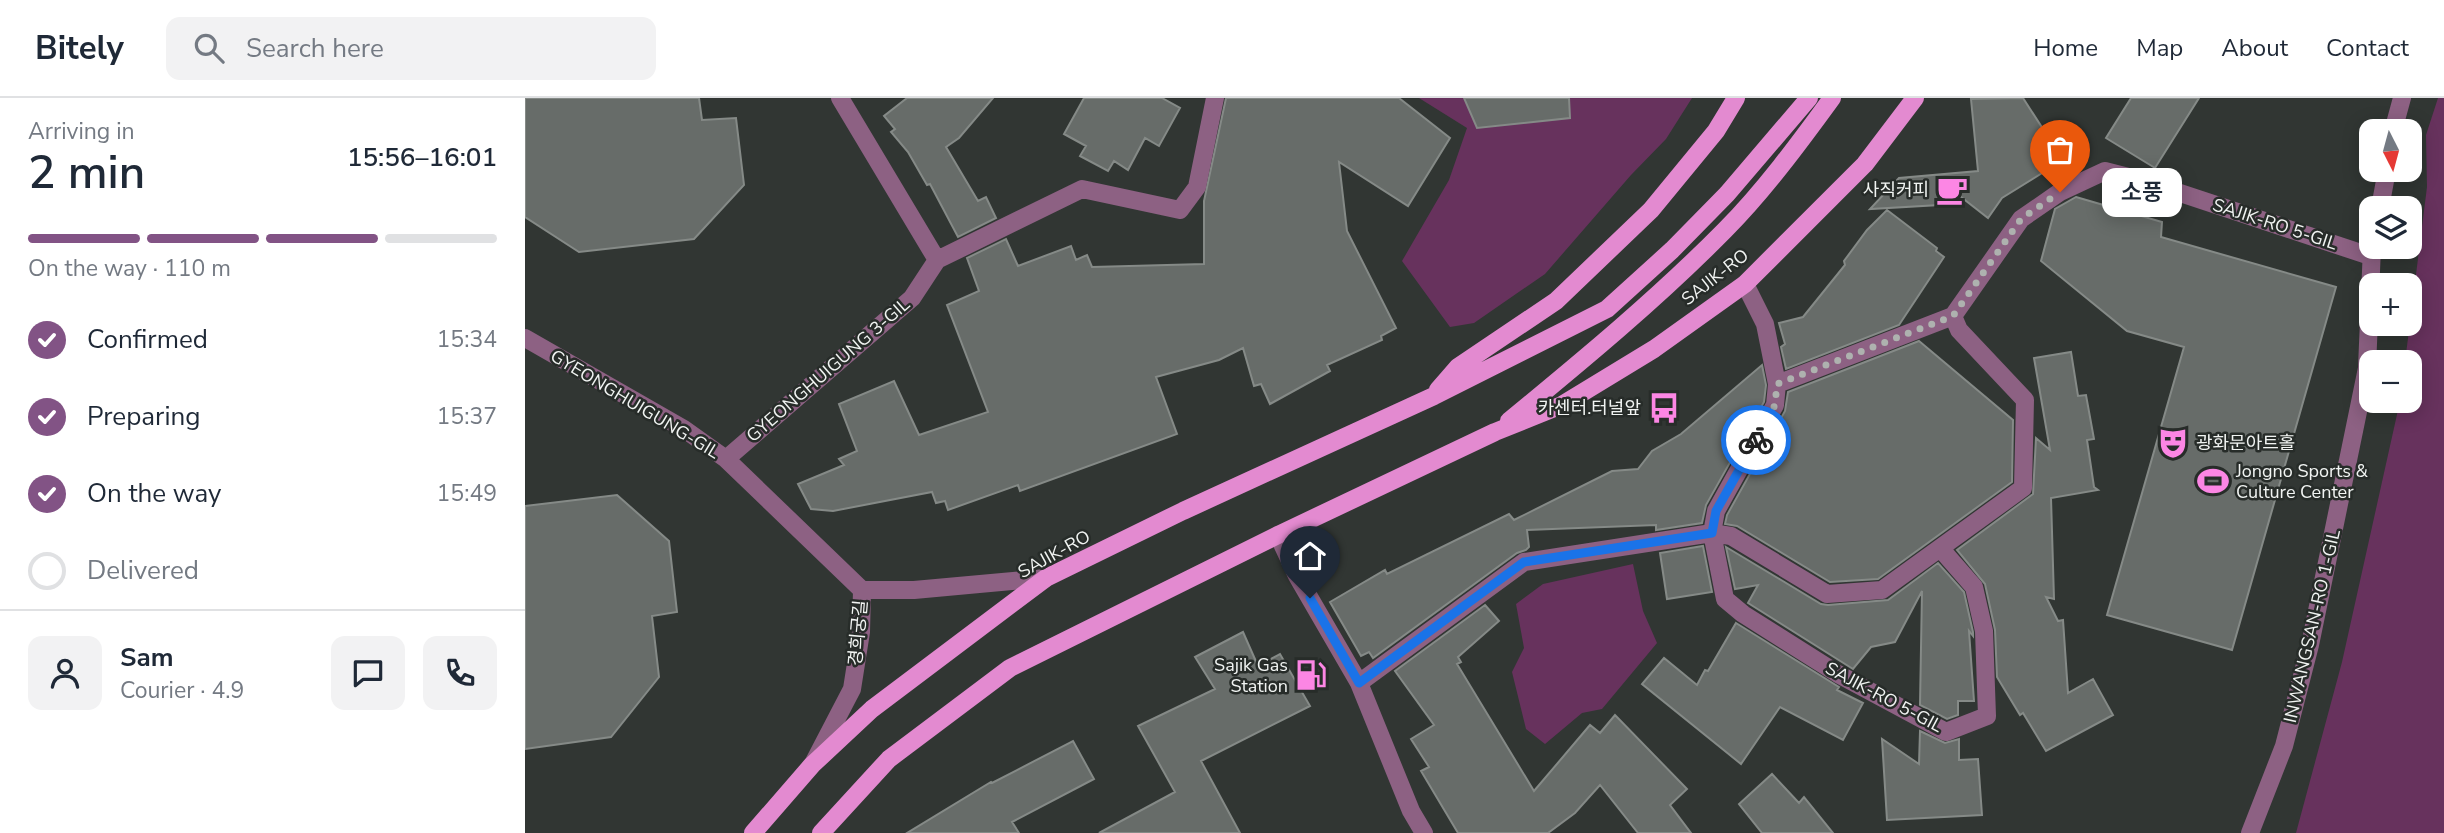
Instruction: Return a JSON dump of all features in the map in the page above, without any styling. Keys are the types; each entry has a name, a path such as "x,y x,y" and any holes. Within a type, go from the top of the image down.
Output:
{"main road":[{"name":"SAJIK-RO","path":"1434,396 1458,367 1556,301 1651,210 1716,131 1737,98"},
{"name":"SAJIK-RO","path":"753,833 812,765 872,709 1046,578 1182,511 1434,396 1608,309 1727,194 1809,98"},
{"name":"SAJIK-RO","path":"1496,432 1605,342 1727,228 1807,133 1832,98"},
{"name":"SAJIK-RO","path":"821,833 889,759 1010,668 1496,432 1562,405 1654,349 1745,284 1865,164 1915,98"}],"street":[{"path":"840,98 937,260 1082,189 1180,210 1197,187 1215,98"},
{"path":"2396,119 2402,98"},
{"name":"SAJIK-RO 5-GIL","path":"1953,316 2021,219 2060,192 2105,171 2359,247"},
{"name":"INWANGSAN-RO 1-GIL","path":"2250,833 2284,746 2312,632 2367,368 2371,259"},
{"name":"GYEONGHUIGUNG 3-GIL","path":"726,458 912,298 937,260"},
{"name":"SAJIK-RO 5-GIL","path":"1745,284 1765,324 1777,384 1775,405 1716,511 1712,533 1725,599 1743,614 1838,674 1946,732 1987,716 1987,704 1984,631 1973,587 1940,548"},
{"path":"1359,683 1524,562 1712,533 1731,536 1827,594 1882,590 2023,488 2025,400 1959,330 1953,316 1777,384"},
{"name":"GYEONGHUIGUNG-GIL","path":"525,338 684,429 726,458 862,590"},
{"path":"1278,536 1297,576 1359,683 1411,811 1424,833"},
{"name":"경희궁길","path":"812,765 852,689 861,632 862,590 940,588 1046,578"}],"shaded area":[{"path":"1419,98 1692,98 1666,139 1545,274 1474,323 1450,327 1402,261 1449,180 1467,128"},
{"path":"2438,98 2444,98 2444,833 2296,833 2342,662 2397,413 2422,413 2422,350 2407,350 2408,336 2422,336 2422,273 2416,273 2418,259 2422,259 2422,227 2427,187 2426,135"},
{"path":"1633,564 1643,611 1657,643 1602,709 1582,713 1545,744 1526,729 1512,672 1524,648 1516,604 1543,584"}],"building":[{"path":"525,98 699,98 702,120 736,118 744,185 694,239 579,252 525,217"},
{"path":"907,98 993,98 959,138 946,147 978,201 986,197 996,218 958,237 930,184 927,185 908,152 891,132 895,129 884,116"},
{"path":"1084,98 1162,98 1180,108 1159,146 1145,138 1128,170 1114,161 1108,171 1080,156 1086,146 1064,134"},
{"path":"1226,98 1399,98 1450,138 1408,206 1339,162 1347,231 1396,328 1381,336 1382,340 1327,365 1330,371 1270,404 1261,384 1254,386 1243,348 1219,360 1156,377 1177,434 1020,491 1018,485 948,510 945,501 936,503 932,492 833,511 811,509 798,484 844,465 839,459 857,451 839,404 894,381 919,435 988,412 947,305 979,291 967,258 1006,239 1018,266 1071,246 1076,260 1087,255 1092,267 1204,264 1204,201"},
{"path":"1464,98 1569,98 1570,118 1477,128"},
{"path":"2023,98 2063,160 2002,198 1988,218 1961,197 1957,204 1870,209 1899,178 1978,171 1971,99"},
{"path":"2131,98 2199,98 2155,168 2106,138"},
{"name":"Jongno Sports & Culture Center","path":"2076,197 2162,222 2161,237 2336,287 2232,650 2107,615 2184,347 2127,331 2041,261 2055,209"},
{"path":"1887,210 1937,248 1936,251 1944,257 1899,325 1786,369 1781,347 1785,344 1779,323 1803,317 1845,265 1844,261 1867,230"},
{"path":"1919,341 2013,420 2012,482 1878,579 1830,582 1737,526 1725,524 1727,515 1785,411 1788,392"},
{"path":"2071,352 2078,396 2086,395 2094,439 2087,440 2094,487 2098,490 2051,498 2054,599 2046,597 2058,621 2063,620 2068,693 2093,679 2113,715 2046,751 1997,677 1995,630 1985,584 1957,550 2033,494 2036,438 2050,450 2034,358"},
{"path":"1762,365 1766,385 1764,402 1706,505 1702,523 1656,530 1656,525 1527,530 1529,547 1526,550 1517,553 1373,658 1369,652 1361,656 1330,602 1385,570 1387,574 1509,514 1514,520 1612,471 1638,469 1652,451 1681,434"},
{"path":"617,495 669,541 677,612 652,616 659,677 611,737 525,749 525,506"},
{"path":"1703,546 1712,592 1667,599 1660,553"},
{"path":"1726,547 1821,604 1828,605 1888,600 1938,563 1964,592 1973,632 1973,636 1969,631 1974,701 1958,701 1958,715 1947,719 1920,705 1922,591 1895,642 1871,647 1853,669 1748,603 1758,585 1735,589"},
{"path":"1485,605 1499,621 1458,657 1461,662 1457,664 1534,791 1590,725 1600,733 1615,715 1687,789 1670,805 1691,833 1638,833 1600,785 1575,813 1548,833 1458,833 1421,771 1429,767 1411,739 1434,725 1395,671"},
{"path":"1736,623 1839,687 1837,690 1863,703 1843,740 1780,707 1741,764 1642,684 1664,658 1697,685"},
{"path":"1243,632 1258,666 1280,654 1310,706 1201,761 1240,833 1099,833 1175,792 1138,726 1215,689 1195,657"},
{"path":"1920,731 1945,743 1959,739 1959,760 1978,759 1982,815 1887,820 1882,739 1919,764"},
{"path":"1073,741 1094,779 1012,822 1019,833 907,833 991,782"},
{"path":"1772,774 1799,803 1804,797 1833,833 1762,833 1739,804"}],"way so far":[{"path":"1756,440 1775,405 1777,384 1953,316 2021,219 2060,192"}],"place":[{"name":"사직커피","path":"1952,190"},
{"name":"소풍","path":"2060,192"},
{"name":"카센터.터널앞","path":"1664,408"},
{"name":"광화문아트홀","path":"2173,443"},
{"name":"Jongno Sports & Culture Center","path":"2213,481"},
{"name":"Sajik Gas Station","path":"1311,675"}],"route":[{"path":"1310,598 1359,683 1524,562 1712,533 1716,511 1756,440"}]}
